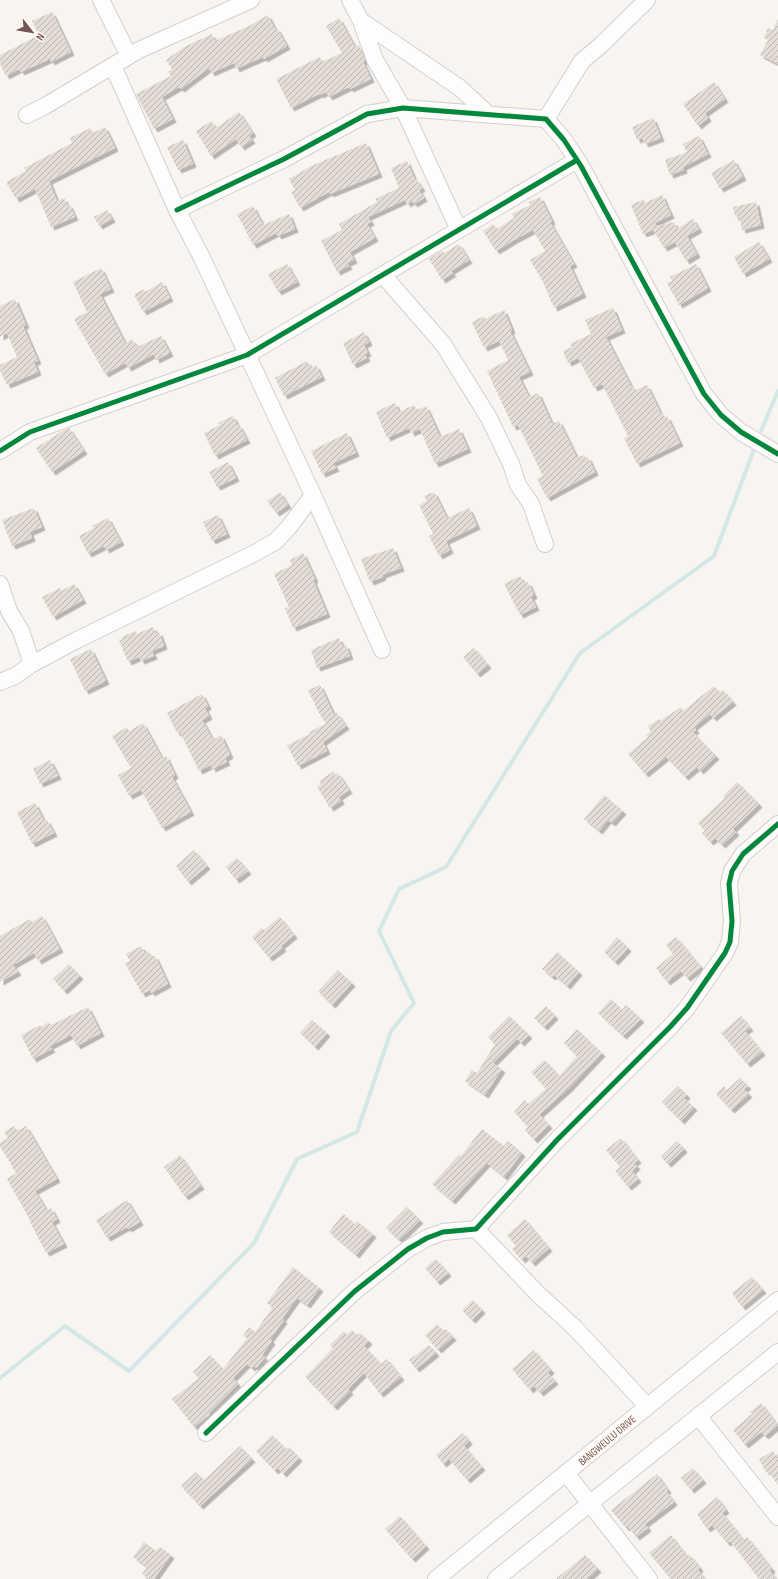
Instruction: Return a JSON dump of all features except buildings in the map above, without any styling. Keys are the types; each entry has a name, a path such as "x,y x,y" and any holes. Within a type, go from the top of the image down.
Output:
{"street":[{"path":"101,0 129,56"},
{"path":"27,115 45,106 139,50 251,0"},
{"path":"350,0 361,21 375,60 403,108 459,230"},
{"path":"546,119 582,61 601,45 647,0"},
{"path":"361,21 460,88 488,114"},
{"path":"113,66 177,210 202,258 313,494 382,650"},
{"path":"177,210 284,159 367,114 403,108 546,119 564,140 577,160 704,394 721,415 740,432 778,454"},
{"path":"0,451 30,432 247,354 577,160"},
{"path":"383,275 443,344 489,418 511,464 518,485 531,504 545,544"},
{"path":"0,682 15,676 32,664 255,553 276,540 289,527 313,494"},
{"path":"0,584 9,611 21,631 32,664"},
{"path":"206,1433 355,1291 408,1249 427,1238 443,1232 476,1229 547,1152 670,1027 687,1008 725,953 730,942 732,921 729,884 732,871 743,854 778,824"},
{"path":"476,1229 538,1294 575,1328 647,1406"},
{"name":"BANGWEULU DRIVE","path":"436,1579 778,1300"},
{"path":"496,1579 778,1352"},
{"path":"699,1417 778,1517"},
{"path":"566,1474 649,1579"}],"waterway":[{"path":"761,431 778,391"},
{"path":"0,1378 65,1326 129,1371 254,1243 297,1159 357,1132 391,1031 414,1003 379,931 399,889 446,867 580,653 714,556 753,452"}],"cycle path":[{"path":"177,210 284,159 367,114 403,108 546,119 564,140 581,166 704,394 721,415 741,432 778,454"},
{"path":"0,451 30,432 247,355 577,160"},
{"path":"206,1433 355,1291 408,1249 427,1238 443,1232 476,1229 557,1140 670,1027 687,1008 725,953 730,942 732,921 729,884 732,871 743,854 778,824"}]}
